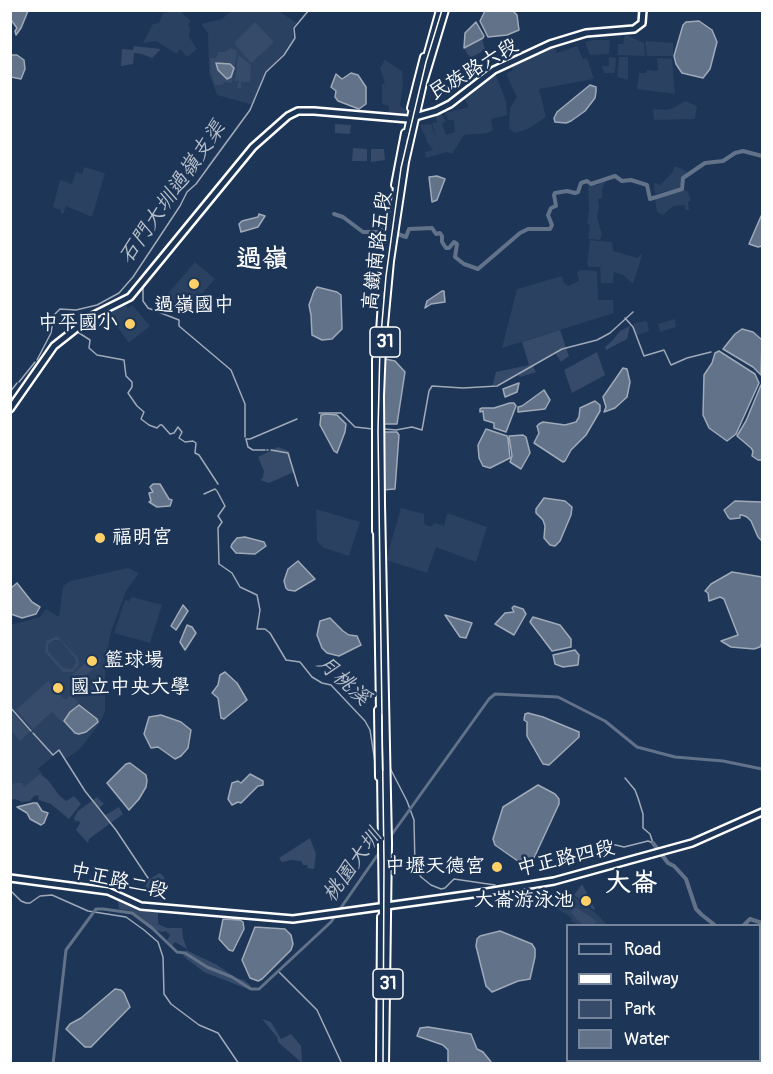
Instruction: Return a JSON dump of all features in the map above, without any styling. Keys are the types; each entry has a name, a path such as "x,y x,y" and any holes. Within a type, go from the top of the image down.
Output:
{"main road":[{"name":"31","path":"413,116 439,10"},
{"name":"31","path":"413,116 433,40 446,10"},
{"name":"民族路六段","path":"128,298 253,147 288,116 298,111 413,116 427,114 450,104 494,70 550,44 586,33 634,29 642,23 643,10"},
{"name":"民族路六段","path":"128,298 254,143 276,123 294,111 413,116"},
{"name":"高鐵南路五段","path":"380,569 382,553 380,406 387,262 392,203 413,116"},
{"name":"高鐵南路五段","path":"376,476 379,339 413,116"},
{"name":"高鐵南路五段","path":"380,569 375,398 378,320 387,262"},
{"path":"387,262 388,271"},
{"name":"高鐵南路五段","path":"380,569 384,544 382,415 388,271"},
{"path":"386,304 388,295"},
{"path":"10,409 49,353 92,315 128,298"},
{"path":"375,398 377,388"},
{"path":"380,406 382,415"},
{"path":"382,553 384,544"},
{"name":"31","path":"380,569 378,614 385,683 381,734 389,839 385,906 384,1064"},
{"name":"31","path":"380,569 386,761 386,810 380,851"},
{"name":"31","path":"380,569 383,630 381,660"},
{"path":"378,614 383,630"},
{"name":"31","path":"380,622 374,653 379,745 380,851 385,906 387,979 384,1064"},
{"path":"379,745 381,734"},
{"path":"379,800 386,810"},
{"name":"中正路四段","path":"385,906 554,880 703,839 762,812"},
{"name":"中正路二段","path":"10,878 114,892 141,906 293,919 385,906"}],"shaded area":[{"path":"232,10 278,11 297,23 292,27 294,38 284,53 265,72 253,105 217,95 209,73 208,33 201,24 222,19"},
{"path":"180,11 191,21 188,25 189,37 197,49 187,57 180,49 177,54 156,41 143,43 153,24 159,23 163,13"},
{"path":"625,36 644,43 645,56 618,55 618,44 623,44"},
{"path":"610,40 609,54 590,55 585,42"},
{"path":"645,41 673,43 673,56 647,56"},
{"path":"554,46 557,53 577,46 583,59 587,58 594,79 539,89 546,117 528,129 515,133 509,129 510,108 517,97 506,74 513,70 511,66"},
{"path":"609,57 616,58 615,73 604,73 602,66 609,66"},
{"path":"619,57 628,57 628,80 617,77"},
{"path":"657,58 672,59 675,94 637,89 639,73 646,73 647,70 658,71"},
{"path":"385,60 402,71 400,106 408,111 406,115 388,115 389,106 382,104 382,84 385,84 380,68"},
{"path":"495,73 506,101 507,115 491,119 493,130 487,133 464,135 452,154 447,152 426,158 425,152 433,150 426,141 420,125 431,124 436,138 432,123 437,122 435,114 440,112 446,121 442,124 446,135 455,132 454,120 448,120 445,113 469,107 463,96"},
{"path":"685,101 697,106 695,119 654,120 653,109 673,108"},
{"path":"675,166 688,172 682,177 680,188 655,194 654,183 660,185 672,173"},
{"path":"84,167 105,173 92,217 66,206 63,214 61,210 53,207 60,180 72,184 76,172 82,174"},
{"path":"606,180 602,189 602,198 598,199 597,218 602,234 600,240 590,239 588,238 590,225 587,224 588,186 598,185"},
{"path":"683,189 688,192 691,200 688,202 689,210 685,210 685,205 673,206 663,215 657,212 655,199"},
{"path":"590,240 612,242 613,251 638,258 640,254 642,256 633,284 622,274 614,272 613,283 601,283 600,267 589,267 587,264"},
{"name":"過嶺國中","path":"195,262 215,279 189,308 166,299 166,296"},
{"path":"597,271 598,300 613,300 614,313 502,348 517,289 562,276 564,283 568,286 579,281 577,272"},
{"name":"中平國小","path":"123,304 128,308 132,305 150,326 129,343 106,316 106,311"},
{"path":"675,319 676,327 660,332 658,324"},
{"path":"647,321 649,331 636,336 634,323"},
{"path":"401,508 424,514 424,523 427,526 435,523 444,526 447,514 450,514 487,527 476,562 436,547 427,573 386,560"},
{"path":"316,509 360,522 349,556 324,548 317,541"},
{"name":"國立中央大學","path":"128,568 139,573 126,591 110,635 105,669 105,712 99,724 80,749 66,759 59,751 38,769 43,774 34,783 19,791 11,790 10,623 40,617 46,609 59,617 63,586 70,581"},
{"name":"國立中央大學","path":"132,597 162,605 150,643 114,633 125,600 129,601"},
{"path":"565,889 606,924 577,924 570,921 572,919 568,915 551,906"}],"green space":[{"path":"255,22 274,42 251,63 234,43"},
{"path":"482,38 485,50 470,58 464,48"},
{"path":"134,46 161,49 152,58 134,53 133,64 121,66 122,49 133,50"},
{"path":"231,48 237,51 232,83 224,82 223,85 215,85 210,58 216,58 218,52 225,52"},
{"path":"238,55 251,65 250,82 241,82 241,89 237,88 239,81 235,81"},
{"path":"251,110 208,167 207,166"},
{"path":"335,124 351,125 350,134 335,133"},
{"path":"353,148 367,149 367,161 352,161"},
{"path":"371,149 384,149 385,160 371,162"},
{"path":"630,326 627,339 606,350 605,347 620,331"},
{"path":"560,330 569,356 561,362 555,352 532,365 536,372 520,377 518,374 492,387 496,372 529,365 522,342"},
{"path":"597,352 605,375 572,393 564,370"},
{"path":"278,447 289,451 294,472 269,483 260,480 263,478 264,471 258,457"},
{"path":"57,636 78,658 79,665 73,672 63,672 45,652 46,641","holes":["54,640 60,640 75,658 76,663 72,669 63,668 48,651 48,644"]},
{"path":"89,655 93,658 96,656 101,661 98,664 100,666 94,668 76,684 69,677 88,661 86,658"},
{"path":"48,681 65,700 71,695 78,702 64,722 52,712 33,729 16,710"},
{"path":"13,713 30,732 20,741 11,730 11,714"},
{"path":"40,774 66,801 74,796 81,804 69,819 51,804 39,800 38,795 30,801 11,800 11,786 15,783 22,783 24,787"},
{"path":"97,797 104,804 98,809 104,816 119,807 123,814 89,839 88,843 76,830 80,823 74,818 78,811"},
{"path":"310,838 316,854 314,869 307,868 308,865 303,865 301,861 282,862 279,858"},
{"path":"160,873 165,878 153,889 151,899 145,888 148,880"},
{"name":"大崙游泳池","path":"582,884 595,909 594,910 574,895"},
{"path":"117,895 145,911 158,912 158,924 167,928 182,928 187,949 175,942 172,946 167,940 170,935 166,931 155,930 131,911 119,909"},
{"path":"577,908 598,922 583,924 571,912"},
{"path":"186,950 217,965 236,978 244,980 251,986 250,990 204,972 183,956"},
{"path":"262,1019 271,1022 281,1039 291,1034 301,1046 302,1063 278,1042 277,1037"}],"water":[{"path":"10,11 28,11 16,35 17,28 11,20"},
{"path":"485,11 513,11 517,15 519,30 507,35 488,37 480,21"},
{"path":"699,21 712,30 717,42 710,69 703,78 682,73 674,56 683,25 686,22"},
{"path":"476,22 484,36 464,48 465,33"},
{"path":"10,55 17,55 24,60 25,69 21,79 11,77"},
{"path":"216,63 230,64 234,68 231,77 227,79 218,70"},
{"path":"351,73 358,75 366,87 366,104 359,109 338,101 335,97 336,91 331,87 336,74 342,79"},
{"path":"590,85 596,87 595,98 585,111 566,123 555,122 557,112"},
{"path":"437,176 445,179 437,200 432,202 429,177"},
{"path":"259,214 265,216 258,227 241,232 239,224 242,221 258,217"},
{"path":"762,214 762,246 758,247 749,244"},
{"path":"317,287 341,295 342,329 332,339 322,340 312,335 309,305"},
{"path":"444,291 445,302 431,304 425,308 427,301"},
{"path":"742,329 753,332 762,340 761,375 753,367 723,349"},
{"path":"719,351 755,374 759,383 736,434 727,441 709,428 703,415 704,375 715,353"},
{"path":"385,359 395,361 405,372 397,424 383,424"},
{"path":"623,368 627,369 630,382 627,397 615,408 604,412 606,407 603,397"},
{"path":"519,383 517,392 505,397 503,389"},
{"path":"761,385 762,460 758,460 752,456 751,448 737,436"},
{"path":"544,390 550,400 545,409 518,412 518,407"},
{"path":"595,401 600,405 600,411 586,435 571,450 565,461 563,462 534,443 539,433 537,426 539,424 543,422 565,425 576,422 580,408"},
{"path":"510,403 516,406 506,432 494,428 494,423 484,420 483,411 480,412 482,408 494,408"},
{"path":"321,415 337,415 346,424 337,453 320,425"},
{"path":"486,429 507,436 510,458 490,468 483,466 479,458 478,445"},
{"path":"383,432 397,432 399,435 395,489 382,490"},
{"path":"523,435 526,437 530,453 521,469 510,462 512,456 509,436"},
{"path":"153,484 160,484 172,500 170,506 157,507 149,502 151,501 149,493 153,492 150,487"},
{"path":"544,498 565,501 572,507 560,541 555,546 550,545 544,538 545,526 536,513 536,509"},
{"path":"735,501 762,502 762,541 747,517 740,515 740,518 730,519 728,517 724,510"},
{"path":"245,537 264,542 266,546 255,554 236,553 231,547 232,544 237,538"},
{"path":"298,561 315,579 295,591 288,590 284,581 288,569"},
{"path":"732,572 762,577 762,642 760,647 754,649 731,647 721,641 738,635 724,599 720,597 709,601 708,593 705,591 711,584"},
{"path":"17,583 32,602 40,607 36,614 22,618 11,614 11,588"},
{"path":"183,605 188,611 176,630 171,626"},
{"path":"514,606 523,609 526,614 514,635 495,624 505,613 514,612 512,608"},
{"path":"445,615 472,623 466,638 460,637"},
{"path":"533,617 560,625 571,639 571,647 552,651 530,622"},
{"path":"330,618 349,635 357,636 361,645 339,656 327,653 322,648 317,635 320,621"},
{"path":"187,625 192,627 196,633 185,650 180,642"},
{"path":"575,650 579,655 578,665 563,667 555,664 553,655"},
{"path":"225,672 237,683 247,700 224,719 221,718 218,698 212,693 218,685 220,675"},
{"path":"79,705 98,722 86,732 79,734 75,733 64,721"},
{"path":"528,713 579,732 579,737 549,765 543,764 527,736 527,722 524,720 525,714"},
{"path":"161,715 181,722 191,730 188,748 175,759 158,747 151,748 144,734 149,717"},
{"path":"130,763 146,775 147,781 139,799 129,810 107,783 126,764"},
{"path":"250,774 263,781 263,785 258,786 241,803 232,805 228,799 232,783 238,781 241,783"},
{"path":"538,785 555,794 559,799 559,804 533,860 522,864 495,845 493,839 503,807"},
{"path":"37,803 42,811 48,813 41,825 17,807"},
{"path":"223,919 243,922 244,929 233,951 229,950 219,939"},
{"path":"255,927 285,929 291,935 293,944 291,950 258,981 250,978 242,960"},
{"path":"500,931 532,944 535,957 530,979 518,981 492,992 486,986 476,946 480,936"},
{"path":"115,989 124,993 130,1007 91,1047 85,1047 66,1029"},
{"path":"428,1027 471,1034 477,1049 483,1052 492,1063 448,1063 448,1050 443,1045 417,1036 420,1028"}],"waterway":[{"name":"石門大圳過嶺支渠","path":"37,360 51,333 54,315 60,309 76,310 97,305 119,293 133,277 187,192 196,184 250,110 266,72 284,55 295,38 294,28 309,10"},
{"path":"334,214 343,217 363,232 378,232 384,229 406,237 409,229 432,228 436,234 440,233 446,248 454,242 457,244 455,257 464,264 478,269 520,233 528,229 550,229 552,225 548,215 551,208 556,206 555,193 567,191 575,193 578,192 581,183 587,181 591,184 615,176 622,181 631,180 647,185 650,199 682,189 683,178 705,163 723,161 743,151 762,156"},
{"path":"142,286 143,301 148,308 179,320 179,326 231,370 245,404 245,437"},
{"path":"384,429 396,430 412,427 422,430 429,391 432,386 463,388 497,386 562,349 597,340 610,333 633,312"},
{"path":"625,318 633,327 644,356 664,350 671,365 711,352"},
{"path":"54,325 62,321 72,328"},
{"path":"76,331 90,340 89,348 97,355 124,360 126,376 132,382 128,393 144,412 141,419 157,428 162,425 170,434 174,433 178,427 182,432 179,438 185,442 196,443 195,453 199,455 218,484"},
{"name":"石門大圳過嶺支渠","path":"19,382 35,362"},
{"name":"石門大圳過嶺支渠","path":"10,392 17,383"},
{"path":"319,413 341,413 355,427 373,429"},
{"path":"246,439 297,419"},
{"path":"246,439 248,447 253,450 265,450"},
{"path":"271,450 288,453 298,486"},
{"path":"204,494 216,490"},
{"name":"月桃溪","path":"217,491 225,506 218,516 222,522 218,528 219,564 232,573 240,587 257,595 260,610 257,629 265,629 270,633 286,660 300,662 312,677 331,685 365,721 370,730 375,762"},
{"name":"桃園大圳","path":"390,837 489,699 495,694 558,697 605,721 637,747 675,757 723,761 762,769"},
{"path":"10,707 31,731"},
{"path":"33,733 53,755 59,750 85,791 116,830 148,878"},
{"name":"月桃溪","path":"390,768 414,820 415,867 421,877 441,889 454,879 495,885"},
{"path":"603,842 624,847 648,841 653,843 650,834 643,828 643,814 635,790 625,778"},
{"path":"653,843 668,863 686,879 696,909 713,924"},
{"name":"桃園大圳","path":"53,1064 66,950 96,909 132,913 177,952 185,953 251,989 259,989 331,922 381,850"},
{"path":"10,890 26,903 40,896 52,895 88,911 126,917 144,930 158,942 163,957 164,994 171,1004 199,1025 218,1033 239,1064"},
{"path":"745,924 750,919 762,923"},
{"path":"278,971 317,1010 342,1064"}],"railway":[{"path":"383,1064 384,862 378,430 380,346 386,276 401,168 426,62 442,10"}],"place":[{"name":"過嶺國中","path":"194,284"},
{"name":"中平國小","path":"130,324"},
{"name":"福明宮","path":"100,538"},
{"name":"籃球場","path":"92,661"},
{"name":"國立中央大學","path":"58,688"},
{"name":"中壢天德宮","path":"497,867"},
{"name":"大崙游泳池","path":"586,901"}],"district":[{"name":"過嶺","path":"262,260"},
{"name":"大崙","path":"631,884"}]}
